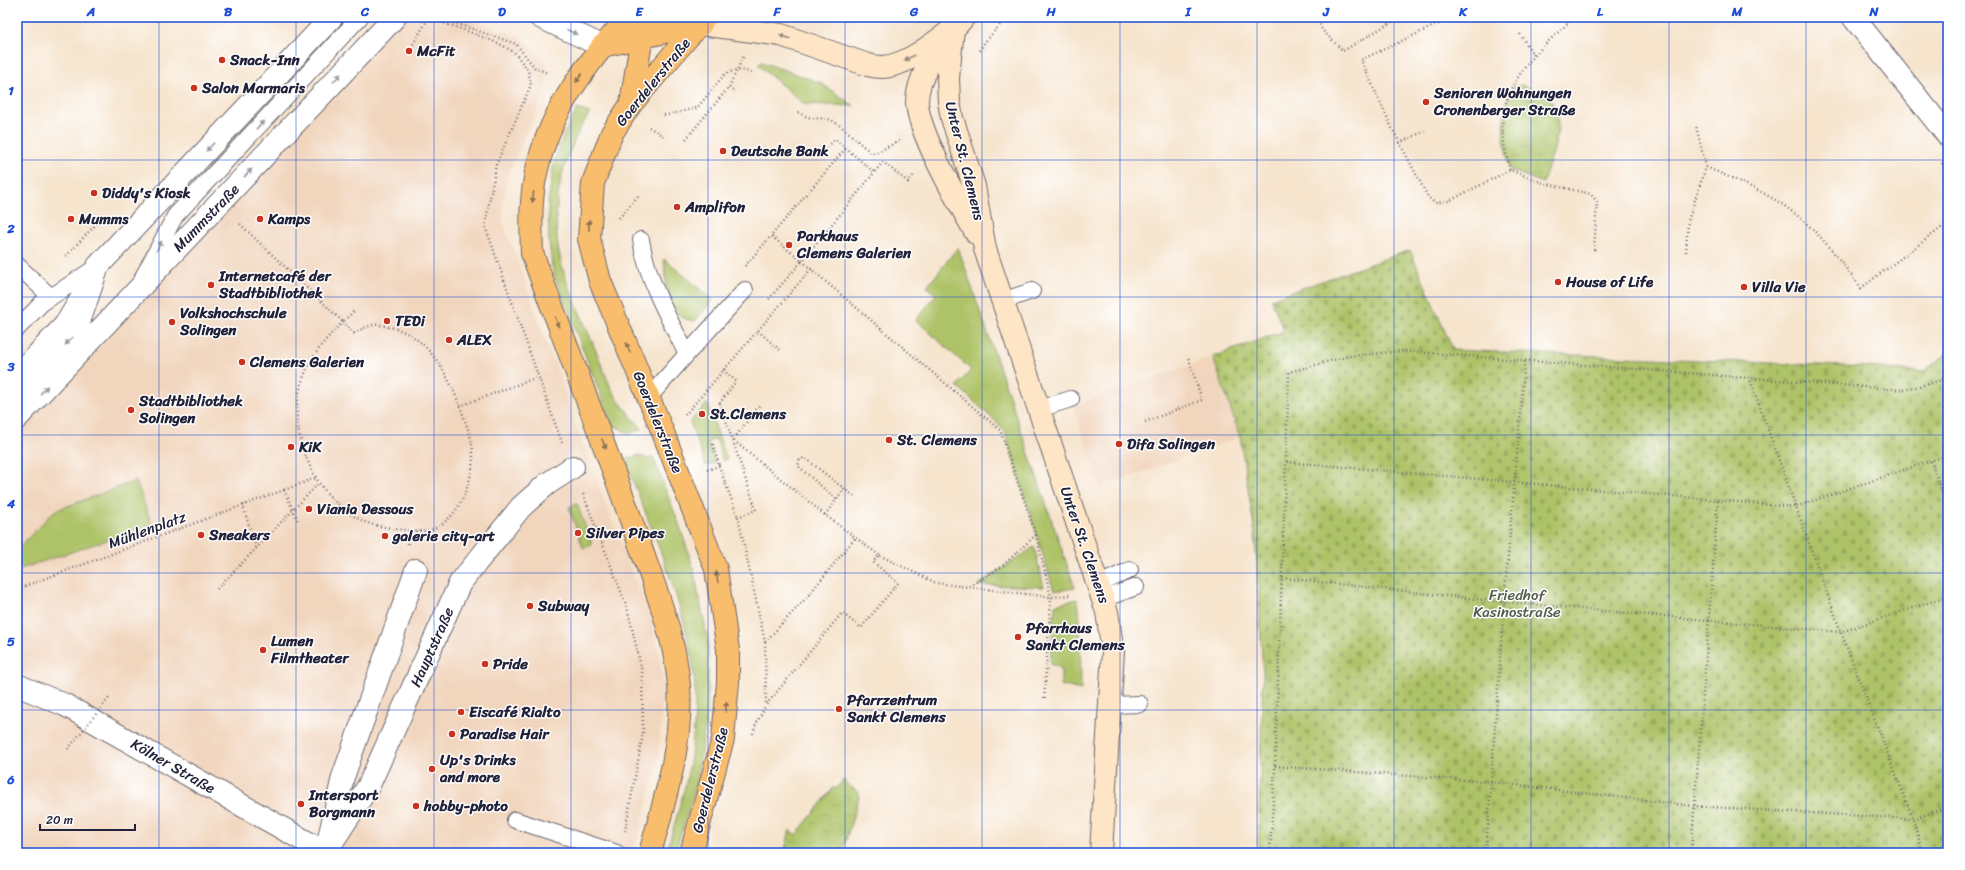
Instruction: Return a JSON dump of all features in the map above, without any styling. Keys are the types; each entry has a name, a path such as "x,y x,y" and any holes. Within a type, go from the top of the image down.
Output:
{"main road":[{"path":"629,17 602,46 566,96 536,170 531,220 532,253 608,452 671,637 679,686 678,726 670,784 650,853"},
{"path":"602,46 644,28 698,19"},
{"name":"Goerdelerstraße","path":"691,853 723,739 728,682 728,650 716,569 649,397 600,281 589,239 593,183 598,166 612,133 631,104 698,19"},
{"path":"631,104 644,28"}],"street":[{"path":"17,394 75,334 98,266 332,17"},
{"name":"Mummstraße","path":"17,418 134,292 395,17"},
{"path":"541,17 602,46"},
{"path":"1853,17 1948,136"},
{"path":"698,19 781,35 868,65 882,67 891,66 908,59 958,23"},
{"name":"Unter St. Clemens","path":"958,23 928,66 921,82 917,101 924,128 954,192 985,249"},
{"name":"Unter St. Clemens","path":"958,23 948,78 949,102 952,118 974,186 985,249 1107,612 1113,652 1101,853"},
{"name":"Hauptstraße","path":"326,853 368,787 460,583 521,507 547,484 573,467"},
{"path":"326,853 343,777 416,570"},
{"name":"Kölner Straße","path":"17,685 65,704 326,853"}],"lane":[{"path":"134,292 175,216 360,17"},
{"path":"641,240 647,270 653,287 687,354"},
{"path":"17,265 51,297"},
{"path":"17,329 42,303 98,266"},
{"path":"17,372 63,323 98,266"},
{"path":"649,397 745,290"},
{"path":"1002,301 1032,291"},
{"path":"1039,409 1071,399"},
{"path":"1101,592 1130,570"},
{"path":"1101,592 1136,587"},
{"path":"1110,705 1140,704"},
{"path":"515,820 617,853"}],"path":[{"path":"438,17 516,44 535,68 575,83"},
{"path":"1317,17 1322,30 1343,52 1400,17"},
{"path":"1442,17 1440,23 1361,60 1379,103 1428,197 1435,203 1449,201 1510,170 1543,183 1591,194 1597,202 1594,251"},
{"path":"1510,170 1503,139 1502,118 1506,101 1520,74 1575,17"},
{"path":"417,20 428,19 456,27 498,43 514,52 528,70 531,85 496,165 485,226 538,377 627,607 642,671 643,734 624,838"},
{"path":"409,51 428,19"},
{"path":"1520,34 1535,57"},
{"path":"657,114 668,115 697,108 725,74 744,70 751,73"},
{"path":"686,139 729,87 735,92"},
{"path":"798,112 814,119 824,118 833,122 872,153 878,152 924,128"},
{"path":"1686,252 1688,221 1706,167 1696,126"},
{"path":"1399,143 1425,131"},
{"path":"820,156 835,139 874,173"},
{"path":"846,148 771,236 1000,430 1036,535 1052,597 1044,702"},
{"path":"802,261 883,162 908,182 916,172"},
{"path":"1706,167 1760,192 1786,207 1830,246 1861,288 1948,223"},
{"path":"240,224 343,322 354,333 376,325 397,328 408,333 420,342 438,362 447,377 460,406 470,434 473,455 470,478 460,504 439,526 428,531 374,525 362,520 337,503 319,483 301,446 296,418 300,387 318,350 343,322 355,310"},
{"path":"662,430 681,420 811,269"},
{"path":"758,331 781,351"},
{"path":"1270,853 1275,766 1289,372 1349,356 1404,351 1904,390 1942,380 1948,374"},
{"path":"1145,422 1202,400 1188,356"},
{"path":"1486,853 1504,602 1525,360"},
{"path":"724,370 736,381 720,403 756,510 738,517"},
{"path":"460,406 538,377"},
{"path":"1749,377 1841,632 1913,819 1923,853"},
{"path":"733,440 759,406"},
{"path":"733,440 825,515 879,555 936,583 1052,597 1077,594"},
{"path":"713,444 719,466 738,517 765,642 766,705 842,613 862,628 898,583 874,562 879,555"},
{"path":"1287,462 1795,507 1948,455"},
{"path":"836,499 798,466 800,459 805,458 855,497"},
{"path":"1931,461 1948,510"},
{"path":"701,472 719,466"},
{"name":"Mühlenplatz","path":"17,589 316,478"},
{"path":"217,589 319,483"},
{"path":"825,515 845,488"},
{"path":"284,490 292,511 298,521"},
{"path":"1691,853 1718,500"},
{"path":"243,506 256,548"},
{"path":"968,587 1001,567 1036,535"},
{"path":"765,642 807,596 856,537"},
{"path":"1282,578 1504,602 1841,632 1948,596"},
{"path":"68,749 109,698"},
{"path":"1275,766 1491,782 1694,806 1913,819 1948,807"}],"shaded area":[{"path":"411,17 458,17 509,33 527,42 544,59 547,67 546,90 509,171 503,199 503,221 582,442 653,627 663,676 658,763 634,853 17,853 17,435 94,354 142,297 399,22"},
{"path":"1213,357 1240,437 1101,487 1073,406"}],"green space":[{"path":"762,62 821,83 854,106 804,104 758,65"},
{"path":"1522,85 1545,95 1553,103 1557,114 1557,137 1543,183 1510,170 1503,128 1505,108 1513,87"},
{"path":"577,109 590,113 570,150 559,190 557,231 559,252 568,285 610,386 618,400 642,429 629,434 612,424 553,273 549,242 548,205 553,166 564,134"},
{"path":"958,247 1075,588 1054,591 1004,429 957,386 971,370 916,320 936,295 927,287"},
{"name":"Friedhof Kasinostraße","path":"1410,250 1453,350 1868,367 1923,372 1948,353 1948,853 1258,853 1263,673 1255,534 1240,437 1213,357 1284,331 1271,299"},
{"path":"664,259 713,300 695,321 683,318 673,307 668,291"},
{"path":"707,403 727,459 723,461 716,439 708,442 715,463 706,466 690,422"},
{"path":"638,455 648,459 653,457 679,524 693,567 708,640 708,707 702,747 696,785 675,853 666,853 688,774 695,708 695,682 692,656 677,598 625,460"},
{"path":"136,481 152,525 17,570 17,550 54,511"},
{"path":"577,504 592,545 583,548 569,507"},
{"path":"1034,547 1044,587 978,585"},
{"path":"1077,599 1080,619 1081,690 1061,685 1061,668 1050,664 1055,605"},
{"path":"843,780 860,794 842,853 784,853 790,830 796,835 834,787 836,789"}],"place":[{"name":"McFit","path":"409,51"},
{"name":"Snack-Inn","path":"222,60"},
{"name":"Salon Marmaris","path":"194,88"},
{"name":"Senioren Wohnungen Cronenberger Straße","path":"1426,102"},
{"name":"Deutsche Bank","path":"723,151"},
{"name":"Diddy's Kiosk","path":"94,193"},
{"name":"Amplifon","path":"677,207"},
{"name":"Mumms","path":"71,219"},
{"name":"Kamps","path":"260,219"},
{"name":"Parkhaus Clemens Galerien","path":"789,245"},
{"name":"House of Life","path":"1558,282"},
{"name":"Internetcafé der Stadtbibliothek","path":"211,285"},
{"name":"Villa Vie","path":"1744,287"},
{"name":"TEDi","path":"387,321"},
{"name":"Volkshochschule Solingen","path":"172,322"},
{"name":"ALEX","path":"449,340"},
{"name":"Clemens Galerien","path":"242,362"},
{"name":"Stadtbibliothek Solingen","path":"131,410"},
{"name":"St.Clemens","path":"702,414"},
{"name":"St. Clemens","path":"889,440"},
{"name":"Difa Solingen","path":"1119,444"},
{"name":"KiK","path":"291,447"},
{"name":"Viania Dessous","path":"309,509"},
{"name":"Silver Pipes","path":"578,533"},
{"name":"Sneakers","path":"201,535"},
{"name":"galerie city-art","path":"385,536"},
{"name":"Subway","path":"530,606"},
{"name":"Pfarrhaus Sankt Clemens","path":"1018,637"},
{"name":"Lumen Filmtheater","path":"263,650"},
{"name":"Pride","path":"485,664"},
{"name":"Pfarrzentrum Sankt Clemens","path":"839,709"},
{"name":"Eiscafé Rialto","path":"461,712"},
{"name":"Paradise Hair","path":"452,734"},
{"name":"Up's Drinks and more","path":"432,769"},
{"name":"Intersport Borgmann","path":"301,804"},
{"name":"hobby-photo","path":"416,806"}]}
